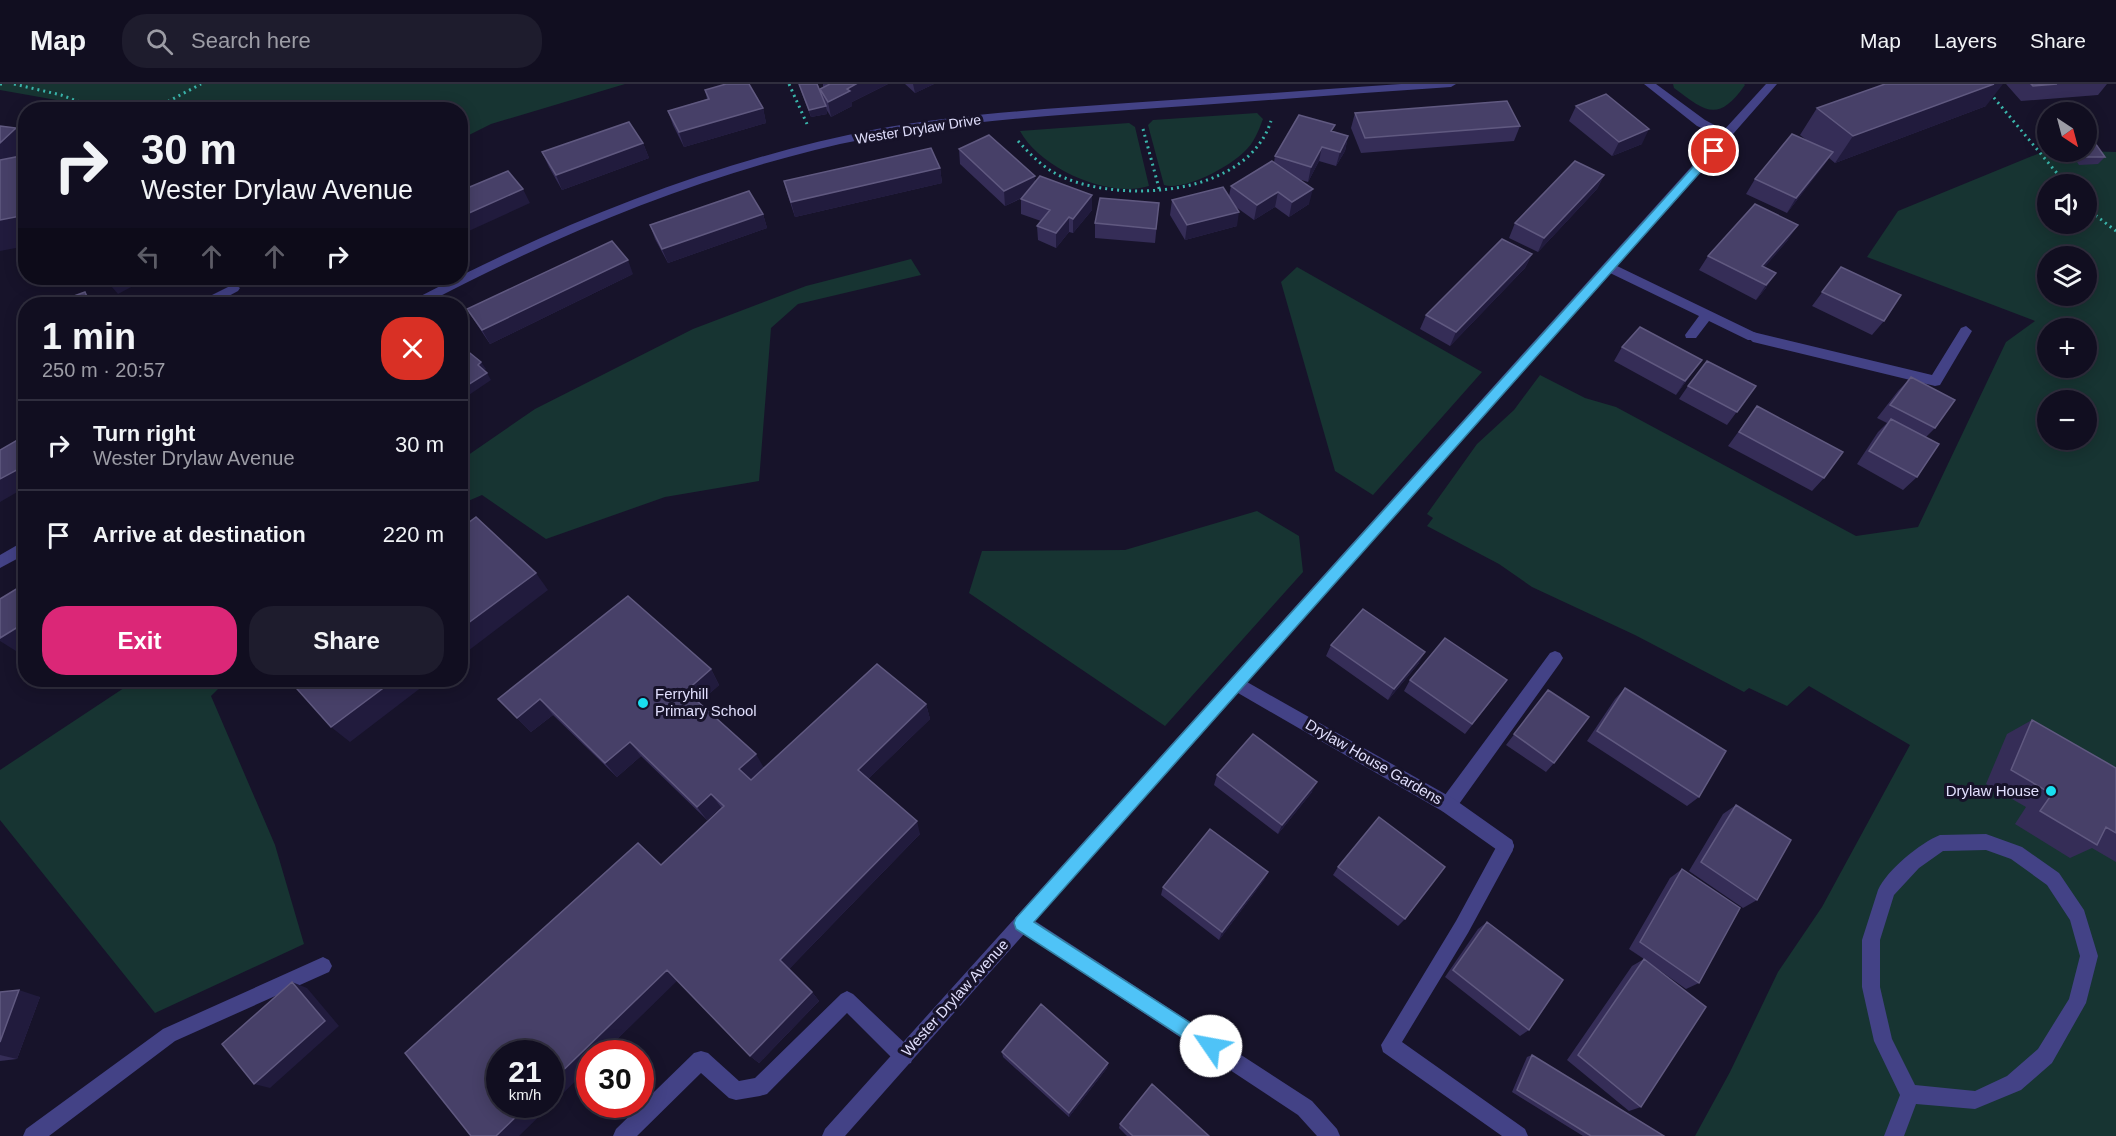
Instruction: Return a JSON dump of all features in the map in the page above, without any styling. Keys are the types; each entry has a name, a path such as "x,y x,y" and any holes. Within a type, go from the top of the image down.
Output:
{"street":[{"name":"Wester Drylaw Drive","path":"468,277 518,251 676,188 817,146 877,133 1006,115 1450,84"},
{"path":"1649,84 1701,123 1727,136"},
{"name":"Wester Drylaw Avenue","path":"832,1136 1238,685 1772,84"},
{"path":"1608,267 1753,337 1935,381 1966,331"},
{"name":"Wester Drylaw Drive","path":"429,297 452,285"},
{"path":"221,297 234,288"},
{"path":"1691,335 1707,315"},
{"path":"0,562 18,551"},
{"path":"1448,805 1555,658"},
{"name":"Drylaw House Gardens","path":"1238,685 1448,805 1506,846 1462,927 1390,1046 1518,1136"},
{"path":"1894,1136 1910,1094 1883,1041 1871,987 1871,940 1887,890 1914,862 1940,843 1986,842 2016,853 2053,879 2078,916 2088,956 2077,1003 2045,1056 2014,1083 1975,1100 1910,1094"},
{"path":"1022,923 1305,1108 1330,1136"},
{"path":"33,1136 169,1035 323,966"},
{"path":"623,1136 701,1060 736,1090 760,1087 847,1000 904,1056"}],"path":[{"path":"14,84 61,95 80,102"},
{"path":"167,102 201,84"},
{"path":"789,84 817,146"},
{"path":"1989,92 2058,174"},
{"path":"1006,115 1021,145 1034,158 1059,173 1112,190 1160,192 1181,189 1218,176 1250,154 1270,125 1274,110 1272,97"},
{"path":"1137,106 1160,192"},
{"path":"2097,216 2116,231"}],"green space":[{"path":"0,84 625,84 491,124 468,136 468,102 68,102 0,90"},
{"path":"1673,84 1745,85 1727,105 1711,110 1695,103 1674,88"},
{"path":"1257,113 1263,119 1257,133 1250,145 1237,158 1218,171 1195,181 1173,186 1164,185 1148,125 1153,120"},
{"path":"1129,123 1135,127 1149,186 1133,189 1095,184 1059,168 1030,145 1020,131"},
{"path":"2097,151 2116,152 2116,1136 1695,1136 1730,1072 1778,972 1822,907 1910,745 1809,686 1787,706 1749,688 1744,692 1635,635 1532,587 1499,564 1427,526 1433,518 1427,514 1477,444 1514,410 1540,375 1585,398 1616,407 1856,536 1918,527 2006,342 2035,321 1867,257 1898,211 2037,154 2037,162 2097,162"},
{"path":"911,259 921,275 798,304 771,328 759,481 665,497 546,539 482,495 468,501 468,455 535,409 693,329 806,286"},
{"path":"1297,267 1482,372 1373,495 1335,471 1281,282"},
{"path":"1257,511 1299,536 1303,572 1165,726 969,593 982,551 1125,550"},
{"path":"125,687 220,687 211,696 275,845 304,944 155,1013 0,820 0,770"}],"building":[{"path":"726,84 749,84 763,108 679,132 668,111 709,99 705,90"},
{"path":"799,84 817,84 826,106 809,110"},
{"path":"830,84 856,84 847,89 850,91 828,102 820,89"},
{"path":"1885,84 1994,84 1853,136 1817,108"},
{"path":"2031,84 2057,84 2033,86"},
{"path":"1606,94 1649,129 1619,142 1576,106"},
{"path":"1507,101 1520,126 1365,138 1355,113"},
{"path":"1299,115 1335,125 1331,131 1348,136 1340,152 1322,147 1311,167 1275,156"},
{"path":"629,122 643,143 556,175 542,152"},
{"path":"0,126 16,128 0,143"},
{"path":"1792,134 1833,152 1796,198 1755,179"},
{"path":"989,135 1035,176 1004,191 959,149"},
{"path":"2097,146 2105,157 2097,157"},
{"path":"931,148 940,168 791,202 784,181"},
{"path":"18,157 18,217 0,220 0,160"},
{"path":"1272,161 1313,189 1292,202 1278,192 1257,205 1231,186"},
{"path":"1575,161 1604,175 1544,238 1515,223"},
{"path":"508,171 523,189 468,213 468,188"},
{"path":"1040,176 1092,195 1073,219 1069,217 1056,233 1037,226 1050,210 1021,199"},
{"path":"1223,187 1239,212 1187,225 1172,200"},
{"path":"749,191 763,214 662,249 650,225"},
{"path":"1100,198 1159,203 1156,229 1095,223"},
{"path":"1755,204 1798,225 1762,266 1776,273 1766,285 1708,256"},
{"path":"1502,239 1532,254 1456,332 1426,315"},
{"path":"612,241 628,260 482,330 468,309"},
{"path":"1841,267 1901,295 1884,321 1822,292"},
{"path":"85,292 87,297 71,297"},
{"path":"1640,327 1702,360 1685,381 1622,347"},
{"path":"468,351 481,362 478,365 487,373 468,385"},
{"path":"1707,361 1756,386 1737,412 1688,386"},
{"path":"1911,377 1955,400 1935,428 1890,405"},
{"path":"1757,406 1843,452 1824,478 1739,432"},
{"path":"1891,419 1939,444 1917,477 1869,451"},
{"path":"18,440 18,469 0,479 0,450"},
{"path":"476,517 536,573 468,623 468,523"},
{"path":"18,588 18,627 0,638 0,599"},
{"path":"628,596 711,669 686,691 756,754 739,769 751,780 877,664 926,704 858,770 917,821 780,960 812,992 750,1056 667,970 595,1040 576,1040 576,1058 564,1069 564,1040 486,1040 486,1118 515,1118 496,1136 471,1136 405,1053 638,843 661,865 724,806 711,794 697,807 630,742 605,763 540,699 517,718 498,699"},
{"path":"1363,609 1425,652 1394,689 1331,645"},
{"path":"1445,638 1507,680 1472,724 1410,680"},
{"path":"295,687 385,687 331,727"},
{"path":"1625,688 1726,751 1699,797 1597,731"},
{"path":"1548,690 1589,717 1554,763 1514,734"},
{"path":"2032,720 2116,768 2116,833 2106,827 2097,845 2040,811 2052,794 2011,770"},
{"path":"1253,734 1317,782 1282,825 1217,775"},
{"path":"1736,805 1791,840 1757,900 1701,862"},
{"path":"1379,817 1445,867 1405,919 1338,867"},
{"path":"1210,829 1268,872 1222,932 1163,887"},
{"path":"1682,869 1740,908 1699,983 1640,942"},
{"path":"1487,922 1563,980 1529,1030 1453,970"},
{"path":"1644,959 1706,1007 1641,1107 1578,1055"},
{"path":"292,982 325,1021 254,1084 222,1044"},
{"path":"19,990 0,1042 0,992"},
{"path":"1041,1004 1108,1063 1069,1113 1002,1052"},
{"path":"1532,1055 1664,1136 1591,1136 1517,1090"},
{"path":"1152,1084 1209,1136 1133,1136 1120,1124"}],"place":[{"name":"Ferryhill Primary School","path":"643,703"},
{"name":"Drylaw House","path":"2051,791"}],"route":[{"path":"1211,1046 1022,923 1238,685 1608,267 1714,151"}]}
